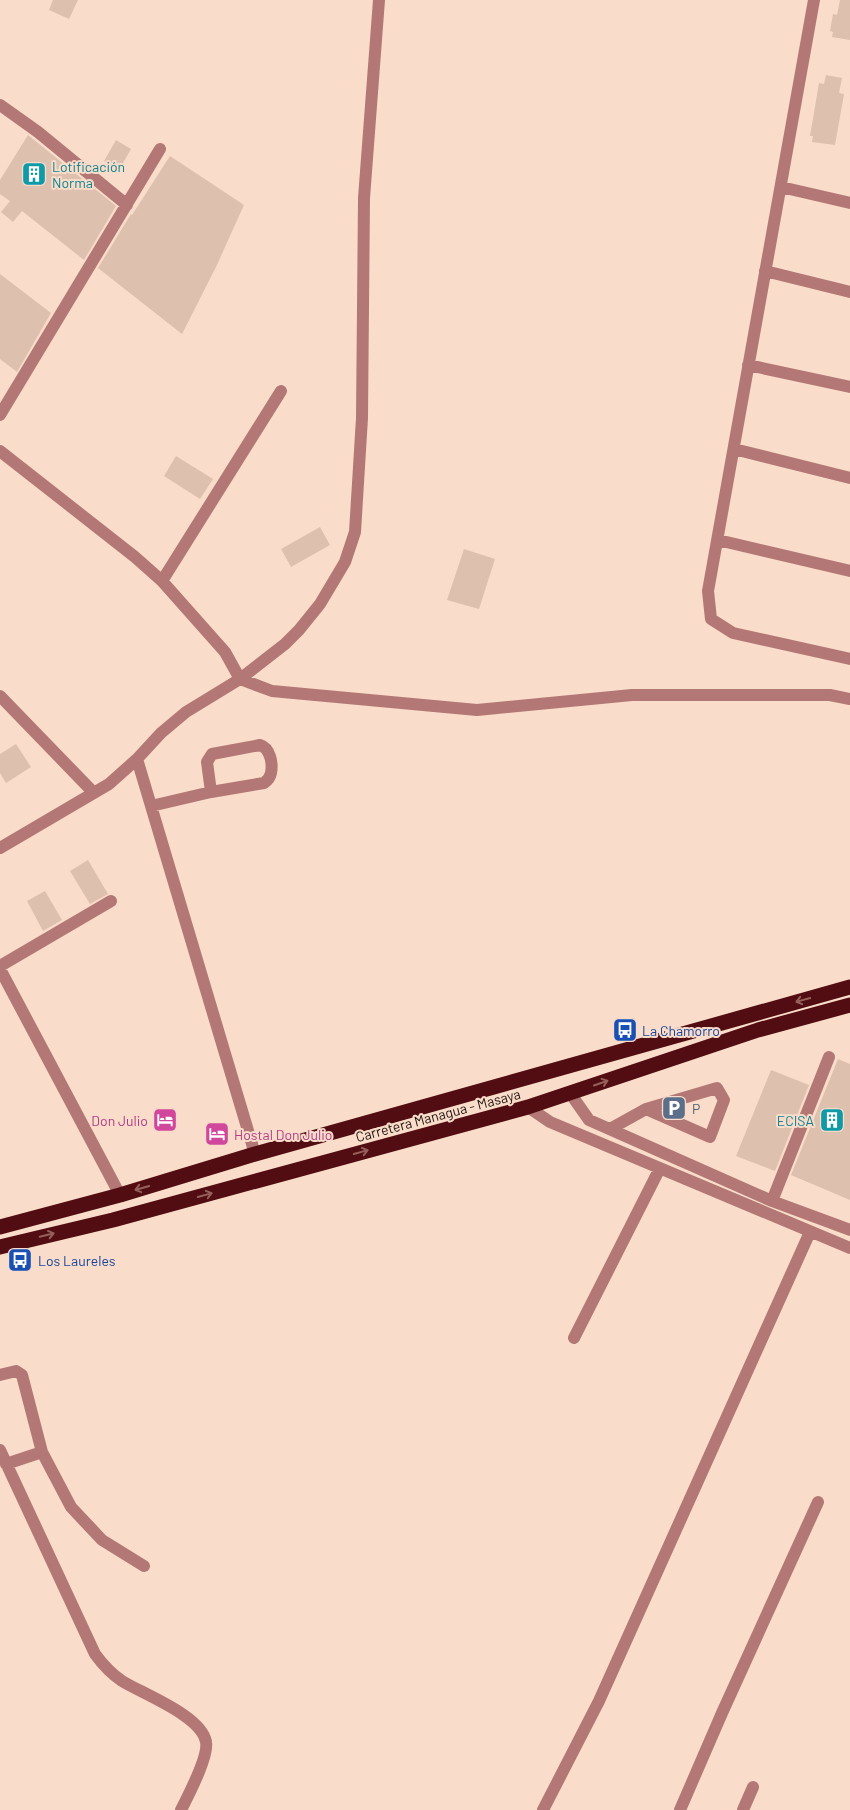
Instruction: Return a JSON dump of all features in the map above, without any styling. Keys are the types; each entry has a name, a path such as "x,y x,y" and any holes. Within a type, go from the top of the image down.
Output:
{"highway":[{"name":"Carretera Managua - Masaya","path":"0,1227 850,988"},
{"name":"Carretera Managua - Masaya","path":"0,1247 113,1220 528,1107 758,1030 850,1005"}],"street":[{"path":"0,848 109,784 137,759 161,733 186,712 240,679 285,644 320,604 345,562 355,532 362,418 364,198 379,0"},
{"path":"814,0 708,591 711,619 734,633 850,659"},
{"path":"0,105 38,132 127,205"},
{"path":"0,415 160,149"},
{"path":"781,187 850,203"},
{"path":"764,271 850,292"},
{"path":"748,365 850,386"},
{"path":"162,581 281,390"},
{"path":"734,449 850,478"},
{"path":"0,451 135,557 162,581 225,652 240,679 272,691 477,710 632,695 830,695 850,699"},
{"path":"718,540 850,571"},
{"path":"0,696 94,793"},
{"path":"151,806 212,792 264,783 271,773 269,751 266,746 260,745 212,754 207,762 212,792"},
{"path":"137,759 255,1154"},
{"path":"111,901 0,968 120,1194"},
{"path":"772,1201 829,1057"},
{"path":"610,1129 646,1110 717,1088 724,1100 710,1137 646,1110"},
{"path":"570,1093 589,1120 772,1201 850,1230"},
{"path":"528,1107 550,1122 850,1248"},
{"path":"574,1338 660,1168"},
{"path":"543,1810 599,1701 810,1232"},
{"path":"0,1376 16,1371 22,1375 42,1452 71,1507 102,1540 144,1566"},
{"path":"0,1450 94,1654 108,1671 188,1717 200,1730 206,1742 205,1756 182,1810"},
{"path":"6,1464 42,1452"},
{"path":"680,1810 818,1502"},
{"path":"743,1810 752,1787"}],"building":[{"path":"53,0 78,0 69,19 49,10"},
{"path":"840,0 850,0 850,40 832,37 833,32 830,31 833,14 837,15"},
{"path":"826,75 842,78 839,93 844,94 835,145 812,142 813,136 810,136 819,83 824,84"},
{"path":"28,135 116,206 84,260 22,211 13,222 1,212 10,201 0,194 0,180"},
{"path":"116,140 131,149 119,170 104,161"},
{"path":"170,156 244,205 216,267 182,334 98,268"},
{"path":"0,274 51,313 17,372 0,359"},
{"path":"176,456 213,479 200,499 164,476"},
{"path":"320,527 330,545 291,567 281,549"},
{"path":"464,549 495,559 479,609 447,600"},
{"path":"16,744 31,767 6,783 0,773 0,754"},
{"path":"88,860 108,894 90,904 70,871"},
{"path":"45,891 62,920 43,931 27,901"},
{"name":"ECISA","path":"838,1059 850,1064 850,1200 791,1175"},
{"path":"771,1070 809,1085 775,1171 736,1156"}],"place":[{"name":"Lotificación Norma","path":"34,174"},
{"name":"La Chamorro","path":"625,1030"},
{"name":"P","path":"674,1108"},
{"name":"Don Julio","path":"165,1120"},
{"name":"ECISA","path":"832,1120"},
{"name":"Hostal Don Julio","path":"217,1134"},
{"name":"Los Laureles","path":"20,1260"}]}
